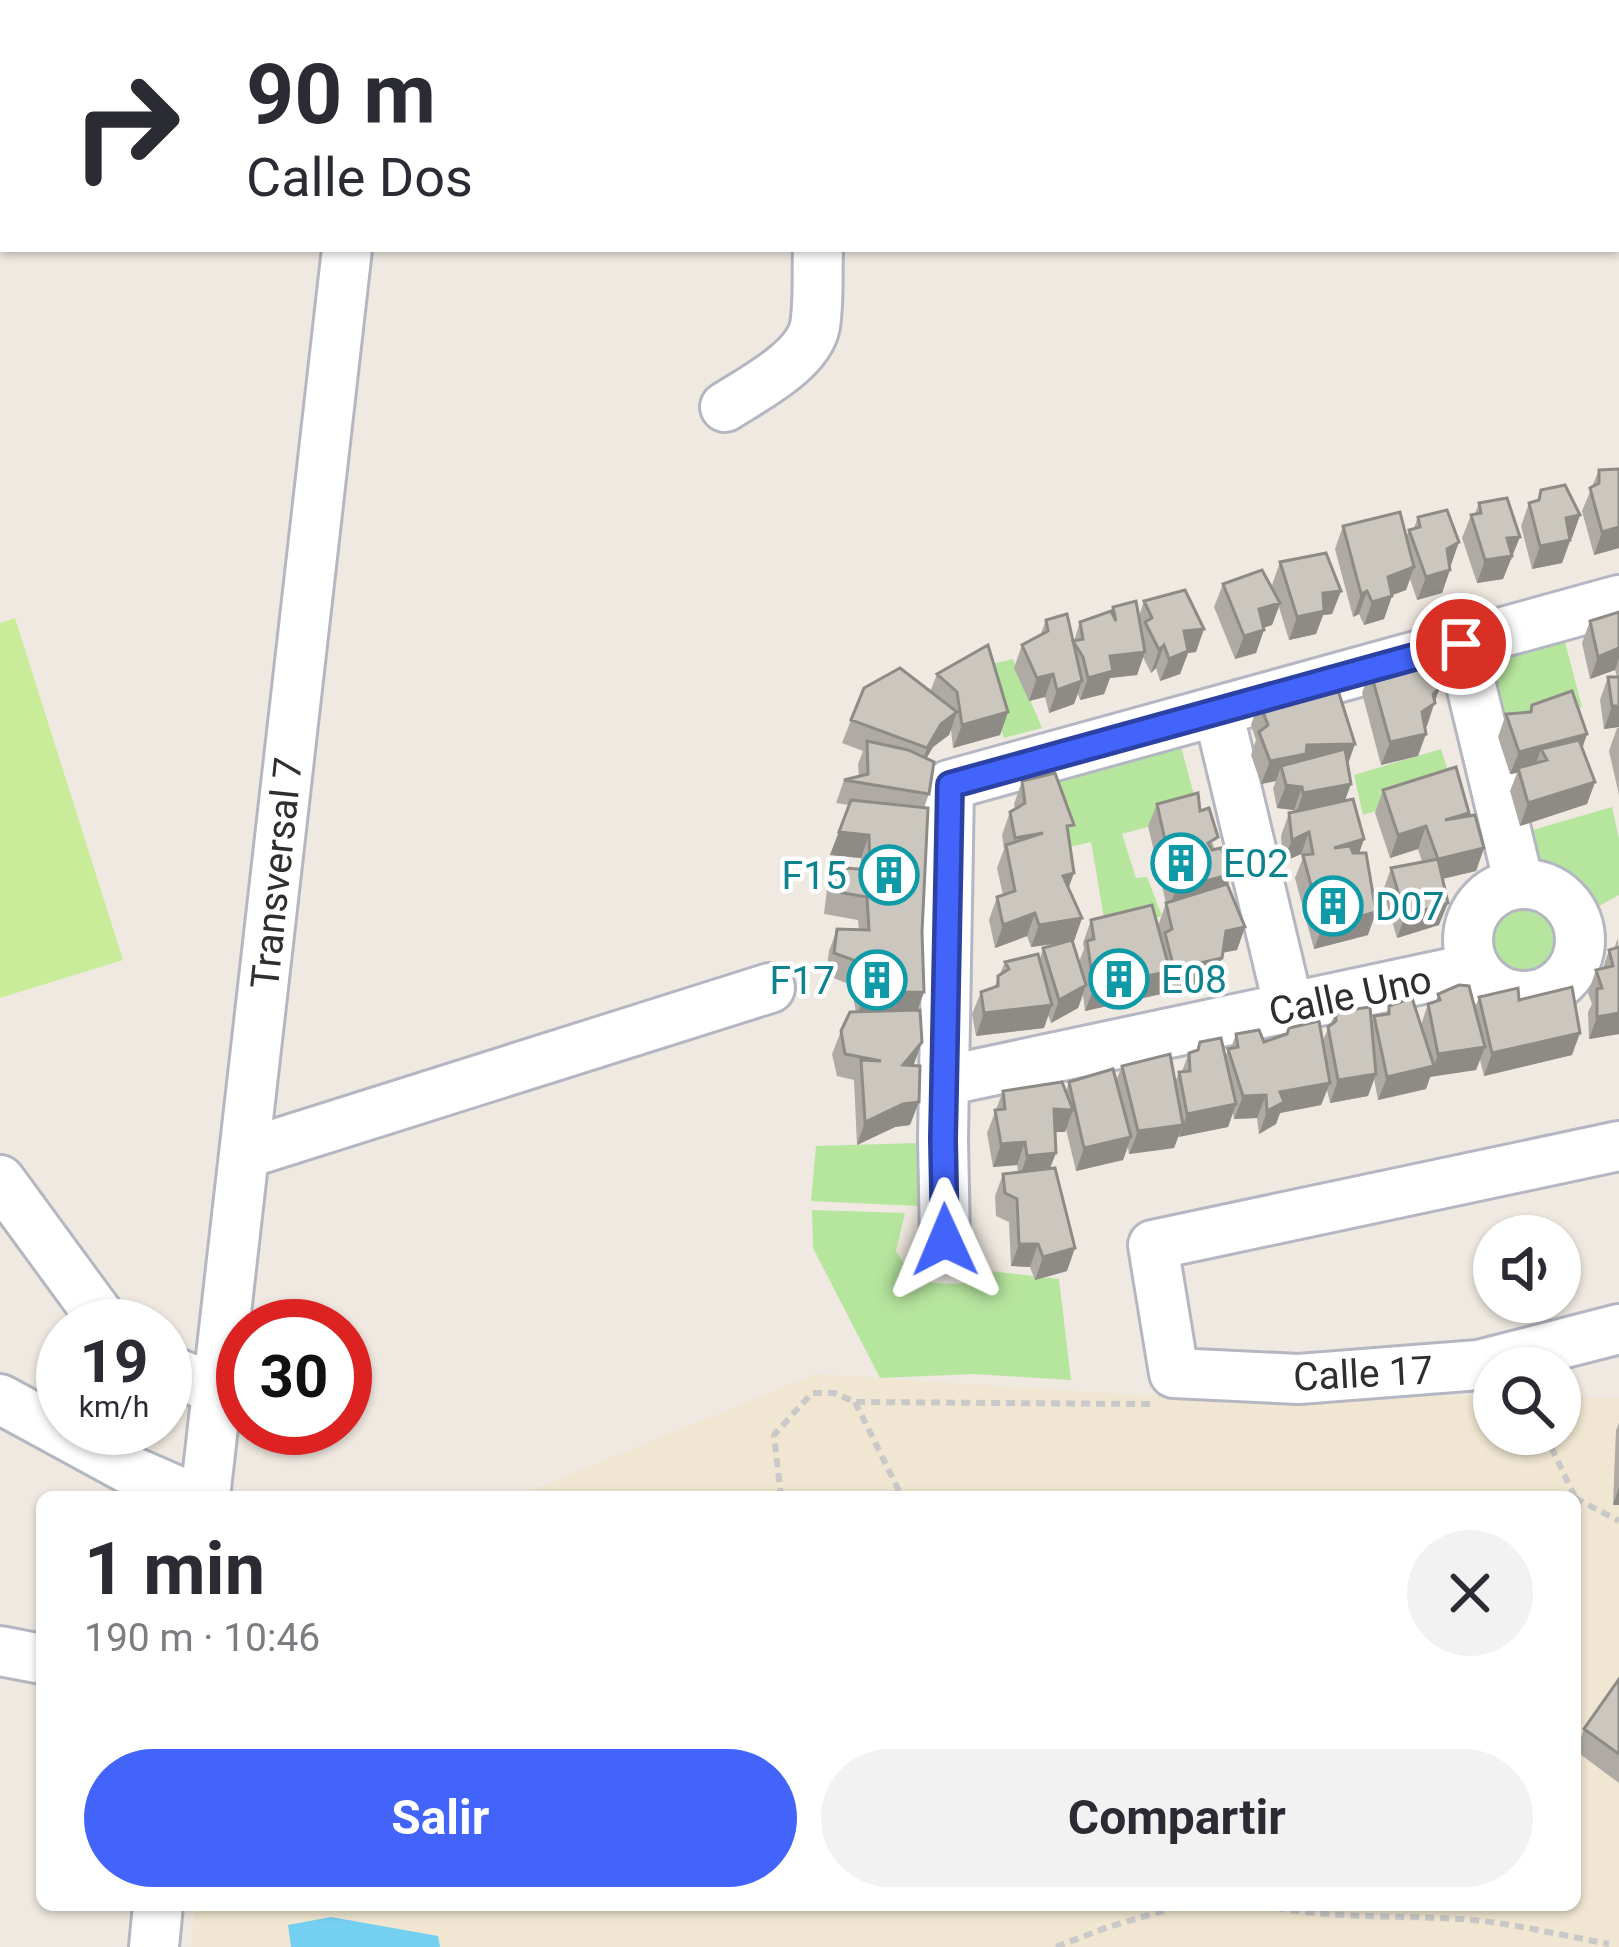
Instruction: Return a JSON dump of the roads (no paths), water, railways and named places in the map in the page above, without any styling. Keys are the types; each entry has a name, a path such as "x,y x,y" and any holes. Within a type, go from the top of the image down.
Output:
{"street":[{"name":"Transversal 7","path":"227,1299 347,252"},
{"path":"725,407 779,373 810,341 815,326 818,252"},
{"path":"945,1240 950,785 1619,600"},
{"path":"1461,644 1519,884"},
{"path":"1218,711 1289,1008"},
{"path":"1519,884 1536,884 1553,892 1599,926 1580,948 1565,980 1534,996 1500,992 1486,982 1474,968 1467,946 1469,924 1480,904 1497,890 1519,884"},
{"name":"Calle Uno","path":"944,1081 1474,968"},
{"path":"244,1154 770,988"},
{"name":"Calle 17","path":"1619,1146 1153,1245 1174,1372 1299,1379 1479,1365 1619,1329"},
{"path":"0,1180 87,1299"},
{"path":"0,1399 177,1491"},
{"name":"Transversal 7","path":"206,1491 216,1399"},
{"path":"0,1651 36,1658"},
{"path":"154,1947 157,1911"}],"water":[{"path":"331,1917 438,1936 440,1947 291,1947 288,1925"}],"place":[{"name":"E02","path":"1181,863"},
{"name":"F15","path":"889,875"},
{"name":"D07","path":"1333,906"},
{"name":"E08","path":"1119,979"},
{"name":"F17","path":"877,980"}]}
